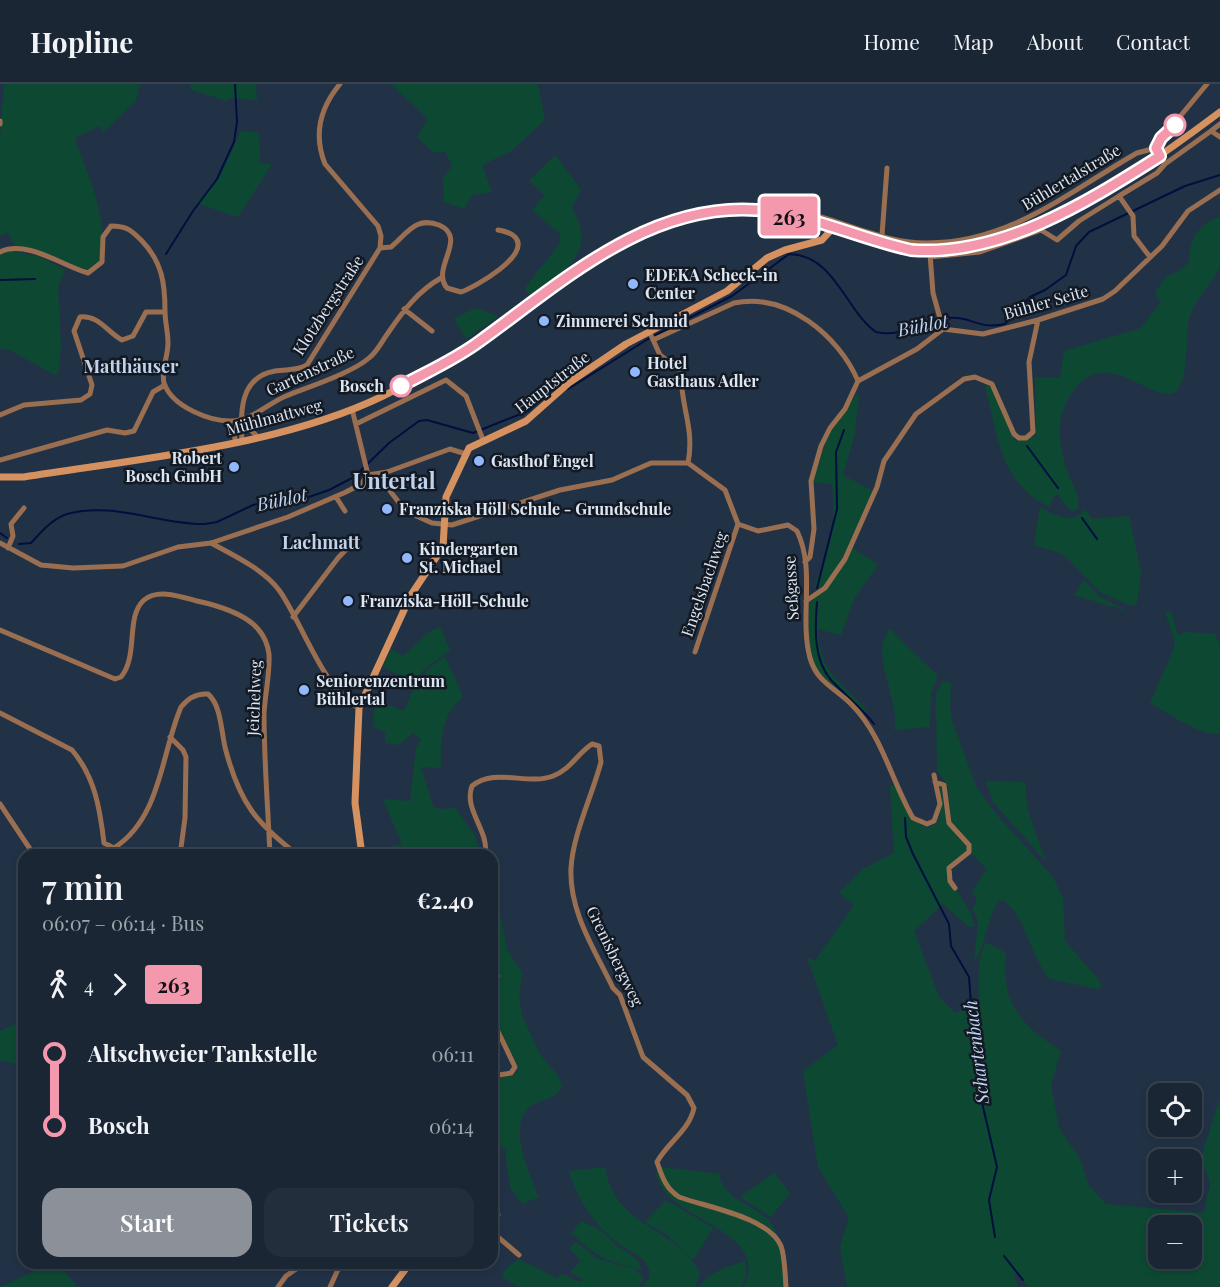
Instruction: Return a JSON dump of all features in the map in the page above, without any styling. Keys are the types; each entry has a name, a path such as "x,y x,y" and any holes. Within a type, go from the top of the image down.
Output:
{"main road":[{"name":"Bühlertalstraße","path":"683,218 716,211 757,210 796,217 890,245 930,250 966,247 1028,228 1106,189 1160,156 1220,112"},
{"name":"Mühlmattweg","path":"0,477 24,477 238,441 352,409 382,396 478,343 597,256 635,236 683,218"},
{"name":"Hauptstraße","path":"466,454 482,438 526,421 570,382 649,333 727,291 776,253 822,240 833,228"},
{"path":"361,849 355,803 359,708 411,595 443,547 446,497 466,454"},
{"path":"392,1287 406,1269"}],"street":[{"name":"Klotzbergstraße","path":"238,441 234,426 240,420 246,393 253,382 266,374 299,369 307,365 380,248 381,236 378,226 325,164 321,155 320,118 327,101 340,84"},
{"path":"1165,164 1156,148 1207,84"},
{"path":"805,562 810,557 814,529 811,489 815,464 830,428 845,409 858,381 917,349 943,326 938,313 930,250 980,252 1041,230 1057,240 1079,221 1157,173 1165,164 1220,124"},
{"path":"1211,131 1220,136"},
{"name":"Bühlertalstraße","path":"821,217 930,250 1028,220 1128,158 1147,148 1156,148"},
{"path":"882,235 887,168"},
{"name":"Bühler Seite","path":"943,326 983,333 1038,320 1103,298 1115,291 1162,246 1188,211 1220,190"},
{"path":"1119,196 1133,216 1134,236 1150,257"},
{"path":"380,248 391,247 413,225 420,223 441,226 451,237 452,245 442,267 441,278 447,288 462,292 484,281 516,254 519,244 510,234 498,230"},
{"path":"0,252 12,248 41,254 88,273 102,262 103,237 111,226 124,226 150,250 159,263 166,298 168,342 163,375 165,385 178,401 197,412 213,419 240,420 258,437"},
{"name":"Gartenstraße","path":"240,420 286,396 363,362 375,351 416,297 441,278"},
{"path":"653,340 734,303 748,300 765,302 795,315 828,337 850,362 858,381"},
{"path":"405,309 432,331"},
{"path":"0,415 24,405 81,400 90,394 92,385 74,331 80,317 89,316 98,320 109,333 122,340 133,336 146,312 165,312"},
{"path":"806,601 825,588 845,559 877,487 884,461 922,408 964,379 975,377 992,384 1014,434 1019,438 1030,436 1033,432 1034,412 1029,362 1038,320"},
{"path":"649,333 660,355 681,371 680,388 692,437 688,463"},
{"path":"356,424 446,380 466,396 482,438"},
{"path":"0,460 107,430 125,433 134,431 153,392 165,385"},
{"path":"24,508 11,524 12,539 3,546 42,565 103,567 132,563 178,546 211,543 336,496 361,484 368,473 352,409"},
{"path":"368,473 378,475 450,449 466,454"},
{"path":"378,475 404,508 426,521 445,525 560,490 612,480 651,463 688,463 724,490 738,524"},
{"path":"336,496 345,511"},
{"name":"Seßgasse","path":"738,524 758,531 793,526 800,538 805,562 810,658 815,671 821,681 853,706 860,715 880,747 910,811 920,822 931,823 939,812 934,775"},
{"name":"Engelsbachweg","path":"695,652 738,524"},
{"path":"293,617 338,558 357,538"},
{"path":"211,543 273,584 326,672 353,705 359,708"},
{"name":"Jeichelweg","path":"0,630 115,679 121,677 130,662 137,610 146,598 173,595 201,602 236,615 258,628 269,654 264,718 265,806 270,849"},
{"path":"0,713 72,750 80,759 89,773 99,802 104,843 110,848 117,846 138,825 154,796 170,737 181,707 188,698 203,694 213,698 235,777 258,822 290,849"},
{"path":"170,737 183,750 186,757 185,818 181,849"},
{"name":"Grenisbergweg","path":"485,849 485,842 471,801 472,786 486,779 551,777 575,763 592,744 599,746 601,762 573,855 572,889 582,924 613,988 620,994 643,1057 687,1095 694,1107 685,1130 670,1144 657,1162 663,1179 679,1197 753,1222 769,1231 781,1247 786,1287"},
{"name":"Seßgasse","path":"935,782 944,785 949,823 969,845 969,852 949,868 950,881 955,888"},
{"path":"0,804 30,849"},
{"path":"498,1032 515,1067 511,1073 498,1075"},
{"path":"498,1237 519,1255"},
{"path":"278,1287 286,1276 296,1269"},
{"path":"330,1287 338,1269"}],"green space":[{"path":"4,84 140,84 136,101 103,132 99,126 75,138 92,186 101,222 103,239 101,255 95,268 86,270 14,245 8,232 0,236 0,138"},
{"path":"189,84 256,84 257,100 230,98 227,101 192,90"},
{"path":"391,84 538,84 545,120 511,151 482,165 492,192 473,195 464,209 444,202 443,177 452,166 445,151 434,153 417,137 428,119"},
{"path":"241,131 259,133 260,164 272,164 238,217 196,203 218,180"},
{"path":"554,156 581,190 572,207 579,224 581,237 579,249 574,260 565,269 529,295 525,288 560,243 560,234 532,210 545,195 529,181"},
{"path":"1220,218 1220,264 1218,271 1191,312 1186,360 1178,389 1173,393 1162,393 1122,376 1108,373 1093,374 1079,384 1066,403 1060,421 1062,450 1077,496 1078,508 1072,512 1056,493 1049,507 1019,484 1010,471 998,440 985,387 989,385 992,388 1015,441 1036,436 1035,377 1060,378 1064,351 1141,328 1161,302 1155,293 1166,276 1184,268 1189,262 1190,248 1195,236 1203,226"},
{"path":"11,251 41,257 65,270 58,287 61,348 58,374 55,375 12,351 0,348 0,254"},
{"path":"475,308 498,316 466,339 454,319"},
{"path":"856,395 859,396 855,433 843,475 873,491 844,554 821,588 814,586 825,560 833,525 832,484 813,482 828,436"},
{"path":"1040,507 1051,513 1070,518 1085,509 1092,519 1129,516 1141,572 1137,603 1131,606 1100,592 1063,554 1034,545"},
{"path":"852,547 878,565 855,597 841,635 818,629 823,658 828,668 867,711 863,715 823,679 815,666 809,639 810,602 834,577"},
{"path":"1084,580 1099,596 1127,611 1074,595"},
{"path":"1171,611 1178,635 1185,632 1215,634 1220,646 1220,733 1213,734 1195,728 1150,703 1174,648 1175,641 1165,612"},
{"path":"440,627 450,650 423,670 418,682 422,683 428,669 445,656 463,697 450,711 446,720 442,739 441,768 421,767 433,806 438,809 455,808 476,837 478,849 393,849 393,845 401,845 401,842 383,799 410,801 416,748 421,739 413,733 399,745 385,743 385,732 373,726 375,700 404,711 416,683 383,667 391,649 403,656 429,632"},
{"path":"890,629 938,676 931,693 930,727 894,730 893,704 882,652 884,640"},
{"path":"943,681 951,683 952,721 976,786 996,814 1053,877 1063,899 1065,941 1100,981 1101,987 1098,989 1050,979 1037,959 1023,926 1011,907 1003,900 999,901 995,907 981,948 974,961 978,921 973,909 977,899 972,891 987,869 972,854 968,840 951,821 948,786 937,771 936,693"},
{"path":"986,781 1025,782 1028,811 1046,862 993,802"},
{"path":"890,786 896,786 914,818 927,827 933,825 940,817 939,786 941,786 947,822 967,847 967,851 949,866 947,875 971,913 974,927 968,926 943,904 914,931 939,997 955,1013 979,1004 979,964 986,942 1006,953 1007,986 1010,1000 1016,1011 1034,1032 1061,1051 1051,1085 1059,1128 1080,1159 1089,1186 1106,1204 1204,1213 1210,1183 1202,1155 1220,1097 1220,1287 1028,1287 1017,1272 1014,1277 1018,1287 847,1287 840,1247 849,1218 818,1167 803,1071 838,1045 807,957 815,961 854,905 839,893 863,869 894,853"},
{"path":"498,912 501,916 507,950 522,972 519,1000 522,1015 539,1053 558,1076 562,1086 555,1095 526,1110 521,1121 521,1147 539,1197 522,1204 510,1187 505,1148 498,1147 498,1077 514,1075 519,1068 498,1026 498,984 501,975 498,969"},
{"path":"18,1023 18,1064 0,1060 0,1031"},
{"path":"605,1167 611,1187 633,1216 678,1246 690,1258 700,1274 695,1287 643,1287 650,1275 647,1265 639,1256 602,1229 588,1211 569,1171"},
{"path":"662,1167 719,1174 722,1184 729,1192 765,1217 777,1235 763,1223 676,1193 667,1183"},
{"path":"658,1169 669,1186 684,1197 740,1217 771,1235 781,1254 784,1287 744,1287 749,1267 743,1250 731,1237 677,1203 663,1189 656,1172"},
{"path":"774,1173 790,1193 771,1217 740,1197"},
{"path":"666,1200 713,1228 693,1260 667,1235 645,1222"},
{"path":"581,1221 602,1231 616,1245 638,1260 642,1271 605,1259 589,1249 571,1233"},
{"path":"576,1242 598,1259 634,1269 644,1278 639,1287 519,1287 502,1277 505,1269 519,1259 557,1278 562,1274 580,1282 582,1279 570,1272 581,1261 569,1248"},
{"path":"745,1261 746,1277 741,1287 699,1287 714,1273"},
{"path":"39,1269 63,1269 77,1287 0,1287"}],"waterway":[{"path":"166,254 193,211 217,179 234,142 237,122 235,84"},
{"name":"Bühlot","path":"568,389 648,339 732,296 789,254 805,257 829,273 856,311 876,332 895,333 950,318 988,325 1005,324 1030,297 1045,290 1066,275 1076,246 1089,232 1185,186 1220,175"},
{"path":"0,280 35,279"},
{"name":"Bühlot","path":"19,544 31,543 56,519 84,511 101,510 205,524 217,522 253,505 286,498 303,499 329,490 354,477 389,443 419,421 427,420 473,433 528,411 556,386"},
{"name":"Schartenbach","path":"817,588 837,509 836,452 844,430"},
{"path":"1027,446 1058,488"},
{"path":"1082,518 1097,539"},
{"name":"Bühlot","path":"0,533 7,538"},
{"name":"Schartenbach","path":"817,602 816,643 825,672 874,724"},
{"name":"Schartenbach","path":"905,818 906,837 949,924 951,946 969,977 977,1081 997,1167 989,1200 995,1237"},
{"name":"Schartenbach","path":"1004,1256 1023,1280"}],"bus line":[{"name":"263","path":"401,386 478,343 597,256 635,236 679,219 716,211 757,210 796,217 911,250 929,251 966,247 1028,228 1064,212 1116,183 1160,156 1156,148 1158,143 1175,125"}],"place":[{"name":"EDEKA Scheck-in Center","path":"633,284"},
{"name":"Zimmerei Schmid","path":"544,321"},
{"name":"Hotel Gasthaus Adler","path":"635,372"},
{"name":"Bosch","path":"401,386"},
{"name":"Gasthof Engel","path":"479,461"},
{"name":"Robert Bosch GmbH","path":"234,467"},
{"name":"Franziska Höll Schule - Grundschule","path":"387,509"},
{"name":"Kindergarten St. Michael","path":"407,558"},
{"name":"Franziska-Höll-Schule","path":"348,601"},
{"name":"Seniorenzentrum Bühlertal","path":"304,690"}],"district":[{"name":"Matthäuser","path":"131,367"},
{"name":"Untertal","path":"394,481"},
{"name":"Lachmatt","path":"321,543"}]}
